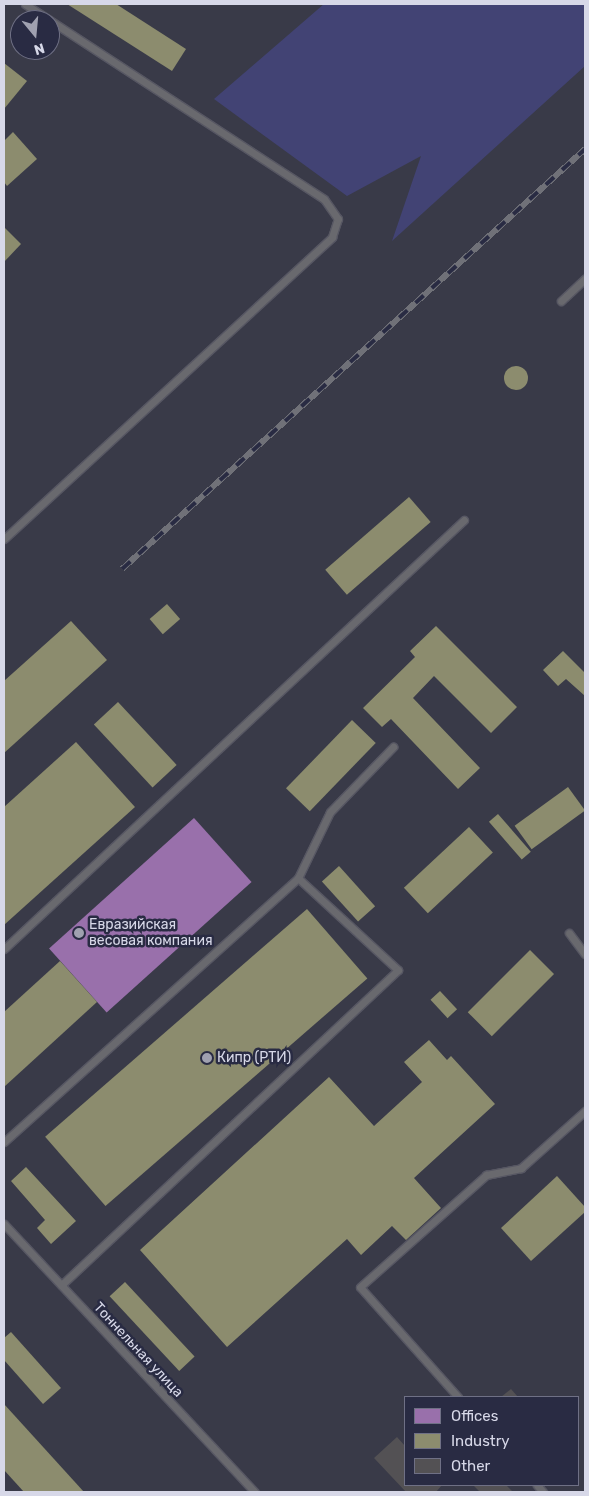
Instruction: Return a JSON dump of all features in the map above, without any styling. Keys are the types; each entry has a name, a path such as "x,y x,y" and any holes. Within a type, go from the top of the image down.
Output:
{"lane":[{"path":"4,539 332,237 338,219 324,199 26,4"},
{"path":"561,302 585,279"},
{"path":"4,949 464,520"},
{"path":"4,1142 298,878 330,812 393,747"},
{"path":"61,1285 398,970 298,878"},
{"path":"569,933 585,954"},
{"path":"457,1396 360,1287 486,1175 521,1168 585,1111"},
{"name":"Тоннельная улица","path":"4,1224 255,1492"}],"shaded area":[{"path":"324,4 585,4 585,66 392,241 421,156 347,196 214,99"}],"building: Offices":[{"path":"194,818 252,882 107,1012 49,948"}],"building: Industry":[{"path":"67,4 116,4 186,49 172,71"},
{"path":"4,63 27,81 4,109"},
{"path":"13,132 37,159 7,186 4,182 4,141"},
{"path":"4,227 21,244 4,262"},
{"path":"516,366 525,369 528,378 525,387 516,390 507,387 504,378 507,369"},
{"path":"409,497 431,522 347,595 325,570"},
{"path":"167,604 180,619 163,634 150,619"},
{"path":"71,621 107,660 4,753 4,681"},
{"path":"436,626 517,707 491,733 434,676 413,698 480,768 458,789 391,719 382,727 363,708 415,657 410,651"},
{"path":"563,651 585,673 585,696 566,679 558,686 543,670"},
{"path":"118,702 177,765 153,787 94,725"},
{"path":"352,720 376,743 310,811 286,788"},
{"path":"76,742 135,807 4,925 4,807"},
{"path":"568,787 585,810 532,849 515,826"},
{"path":"498,814 531,852 522,860 489,822"},
{"path":"469,827 493,853 428,913 404,888"},
{"path":"339,866 375,906 358,922 322,881"},
{"name":"Кипр (РТИ)","path":"307,909 367,978 105,1206 45,1137"},
{"path":"530,950 554,974 492,1036 468,1012"},
{"path":"60,961 97,1002 4,1087 4,1012"},
{"path":"440,991 457,1009 448,1018 430,1000"},
{"path":"429,1040 447,1060 451,1056 495,1104 414,1178 441,1208 406,1240 392,1226 361,1255 347,1239 227,1347 140,1250 329,1077 374,1126 422,1082 404,1062"},
{"path":"26,1167 76,1221 51,1244 37,1228 45,1220 11,1181"},
{"path":"557,1176 585,1207 585,1212 531,1261 501,1228"},
{"path":"125,1282 195,1357 179,1371 110,1296"},
{"path":"11,1332 61,1388 43,1404 4,1360 4,1338"},
{"path":"4,1404 84,1492 24,1492 4,1470"}],"building: Other":[{"path":"511,1389 517,1396 502,1396"},
{"path":"397,1437 404,1445 404,1486 441,1486 436,1492 406,1492 374,1458"},
{"path":"474,1486 507,1486 513,1492 480,1492"}],"railway":[{"path":"122,569 585,149"}],"place":[{"name":"Евразийская весовая компания","path":"79,933"},
{"name":"Кипр (РТИ)","path":"207,1058"}]}
